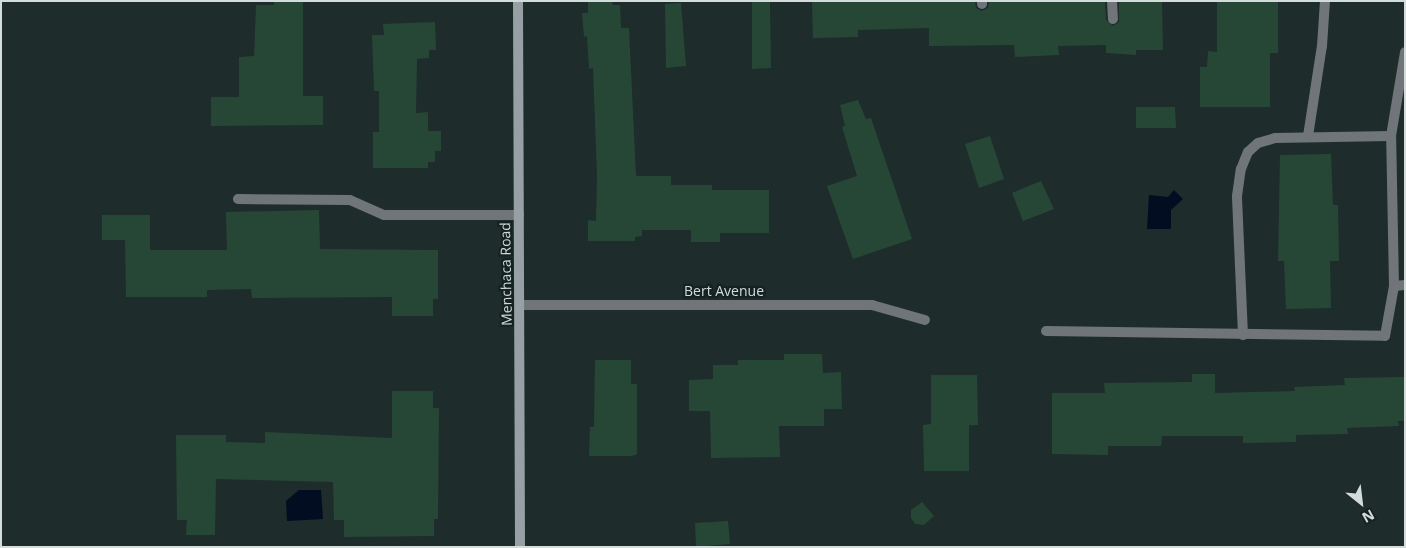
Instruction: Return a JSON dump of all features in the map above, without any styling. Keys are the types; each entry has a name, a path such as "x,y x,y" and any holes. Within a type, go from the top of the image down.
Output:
{"main road":[{"name":"Menchaca Road","path":"518,1 521,305 520,547"}],"street":[{"path":"1112,1 1113,19"},
{"path":"1308,136 1322,46 1325,1"},
{"path":"1046,331 1386,336 1400,285 1391,136 1405,52"},
{"path":"1243,335 1237,196 1241,169 1248,152 1258,143 1308,136 1391,136"},
{"path":"238,199 350,200 384,215 519,215"},
{"name":"Bert Avenue","path":"521,305 872,305 925,320"}],"water":[{"path":"1174,190 1183,199 1171,210 1171,229 1147,229 1149,195 1168,197"},
{"path":"299,490 321,490 323,519 287,521 286,501"}],"building":[{"path":"274,1 303,1 303,96 323,96 323,125 211,126 211,97 239,97 239,57 254,56 256,5 274,5"},
{"path":"588,1 612,1 613,5 620,5 621,28 629,28 636,176 671,176 671,185 712,185 712,190 769,190 769,233 720,233 720,242 691,242 691,230 642,230 642,236 635,237 635,241 588,241 588,220 596,221 597,176 593,68 589,69 587,36 584,37 582,13 588,13"},
{"path":"752,1 770,1 771,68 752,69"},
{"path":"812,1 975,1 976,8 982,11 988,8 989,1 1105,2 1106,20 1113,26 1119,22 1119,1 1162,1 1163,50 1136,50 1136,55 1106,53 1106,45 1058,46 1059,55 1015,57 1014,45 929,46 929,28 858,30 858,37 813,38"},
{"path":"1217,1 1278,1 1278,53 1270,53 1270,107 1200,107 1200,67 1207,67 1208,51 1217,52"},
{"path":"681,3 686,66 666,68 665,4"},
{"path":"435,22 436,50 429,50 429,58 417,59 416,113 428,112 428,131 441,131 441,151 435,151 435,162 428,162 428,168 373,168 373,132 379,132 379,91 374,91 372,35 384,35 383,24"},
{"path":"858,100 866,119 871,118 912,239 853,259 827,186 857,176 842,127 845,126 840,105"},
{"path":"1136,107 1175,107 1176,128 1136,128"},
{"path":"990,136 1004,179 979,188 965,144"},
{"path":"1331,154 1333,205 1338,205 1339,261 1330,261 1331,308 1286,309 1284,261 1278,261 1280,155"},
{"path":"1041,181 1054,209 1023,221 1012,193"},
{"path":"319,210 320,249 438,250 438,299 433,299 433,316 392,316 392,297 252,298 251,289 207,290 207,297 126,297 125,240 102,240 102,215 150,215 150,250 227,250 226,212"},
{"path":"784,354 822,354 823,373 841,372 842,409 824,409 824,426 779,426 780,457 711,458 710,411 689,411 689,380 713,379 713,365 738,365 738,360 784,360"},
{"path":"595,360 631,360 631,384 637,384 637,454 632,456 589,456 590,427 594,427"},
{"path":"1192,374 1215,374 1215,393 1295,391 1294,387 1345,385 1344,378 1405,377 1405,421 1398,421 1399,426 1347,428 1348,434 1296,435 1296,442 1243,443 1243,436 1162,436 1161,446 1108,446 1108,455 1052,454 1052,393 1105,393 1104,383 1192,382"},
{"path":"931,375 977,375 978,425 969,425 969,471 924,471 923,425 931,424"},
{"path":"392,391 433,391 433,408 439,408 438,519 434,519 434,536 344,537 344,520 334,520 333,482 216,479 215,535 186,535 187,520 177,520 176,435 226,435 226,442 265,443 265,432 392,438"},
{"path":"922,502 934,516 924,525 915,524 911,518 911,510"},
{"path":"728,521 730,544 696,547 695,523"}]}
